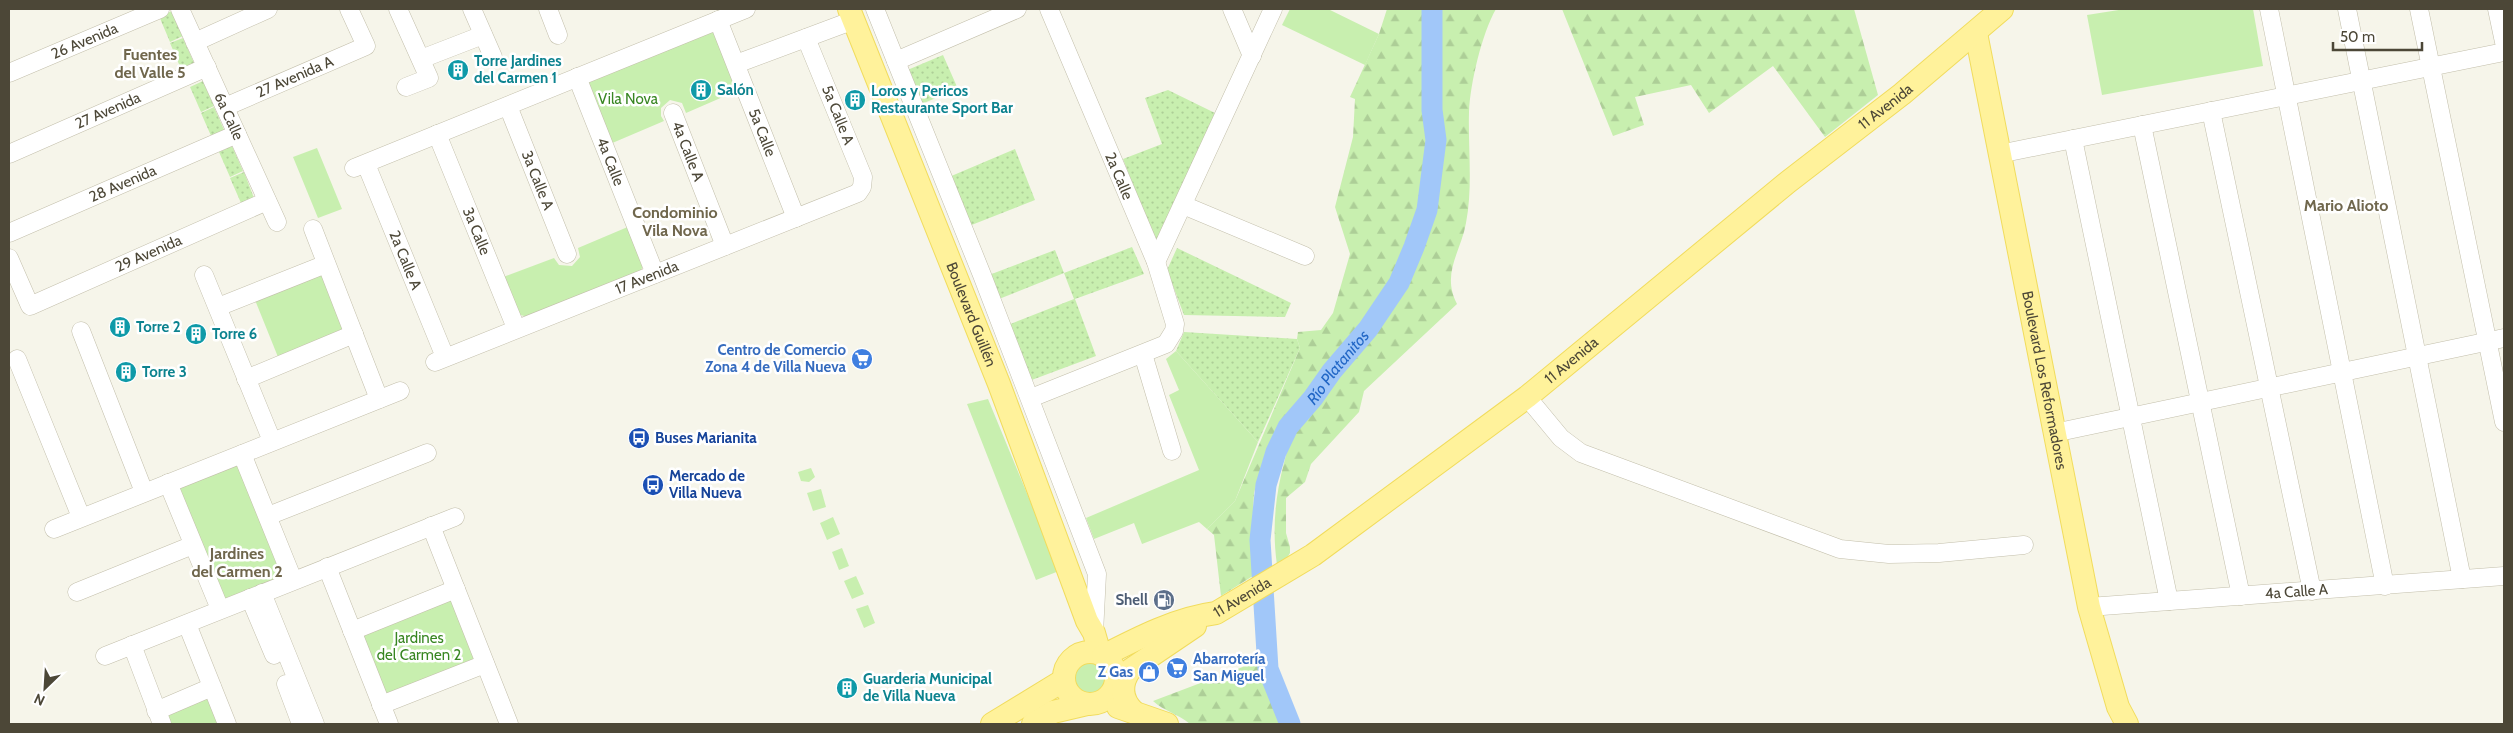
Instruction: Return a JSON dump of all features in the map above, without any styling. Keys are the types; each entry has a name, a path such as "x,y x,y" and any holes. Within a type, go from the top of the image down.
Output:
{"main road":[{"name":"11 Avenida","path":"1102,655 1154,632 1202,615 1216,613 1313,555 1527,397 2002,9"},
{"name":"Boulevard Guillén","path":"851,12 1090,614 1102,655"},
{"name":"Boulevard Los Reformadores","path":"1976,32 2089,607 2100,652 2118,707 2128,724"},
{"path":"1133,711 1123,695 1123,682 1130,670 1216,613"},
{"path":"1090,614 1066,672 1069,693 1074,698 1090,704 1133,711 1167,724"},
{"path":"992,724 1066,672 1082,654 1102,655 1114,668 1115,682 1110,695 1090,704 1053,712 1034,724"}],"street":[{"name":"26 Avenida","path":"9,73 160,9"},
{"name":"6a Calle","path":"180,9 277,222"},
{"path":"195,42 268,9"},
{"name":"27 Avenida A","path":"225,107 366,46 349,9"},
{"path":"398,9 429,78 406,87"},
{"path":"472,9 493,57"},
{"path":"548,9 558,35"},
{"path":"437,134 746,9"},
{"path":"875,9 1031,398 1097,574 1090,614"},
{"path":"896,61 1017,9"},
{"name":"2a Calle","path":"1049,9 1156,262 1176,324 1166,344 1142,354"},
{"path":"1232,9 1252,56"},
{"path":"1156,262 1273,9"},
{"path":"2269,9 2385,586"},
{"path":"2347,9 2462,579"},
{"path":"2418,9 2430,67 2496,340 2504,422"},
{"path":"2497,9 2504,42"},
{"path":"736,64 851,12"},
{"name":"5a Calle","path":"718,20 796,218"},
{"name":"5a Calle A","path":"808,32 862,178 862,187 858,193"},
{"path":"421,59 483,35"},
{"path":"1999,154 2504,52"},
{"name":"27 Avenida","path":"9,154 207,67"},
{"name":"4a Calle","path":"577,77 655,274"},
{"name":"3a Calle A","path":"508,106 567,254"},
{"path":"2211,111 2312,591"},
{"name":"4a Calle A","path":"673,113 725,246"},
{"path":"2142,125 2241,596"},
{"name":"28 Avenida","path":"9,233 237,134"},
{"name":"2a Calle A","path":"437,134 360,166 440,360"},
{"name":"3a Calle","path":"437,134 516,328"},
{"path":"2073,139 2169,601"},
{"name":"17 Avenida","path":"440,360 516,328 858,193"},
{"name":"29 Avenida","path":"9,258 30,306 267,201"},
{"path":"1183,205 1306,256"},
{"path":"313,228 380,399"},
{"path":"218,307 326,264"},
{"path":"204,275 272,441"},
{"path":"81,331 144,492"},
{"path":"246,379 354,334"},
{"path":"2054,433 2496,340"},
{"path":"1031,398 1142,354 1172,451"},
{"path":"17,359 81,517"},
{"path":"54,529 400,391"},
{"path":"1527,397 1561,438 1581,453 1840,549 1889,554 1939,553 2024,545"},
{"path":"268,516 427,453"},
{"path":"242,454 293,580"},
{"path":"168,483 220,609"},
{"path":"105,656 455,517"},
{"path":"431,526 509,724"},
{"path":"77,592 193,545"},
{"path":"327,567 389,724"},
{"name":"4a Calle A","path":"2089,607 2504,576"},
{"path":"352,631 456,589"},
{"path":"256,595 287,671 315,724"},
{"path":"187,624 226,724"},
{"path":"132,644 159,717 212,687"},
{"path":"382,705 485,664"},
{"path":"287,671 301,724"}],"green space":[{"path":"1290,9 1328,9 1379,34 1365,65 1282,25"},
{"path":"1387,9 1425,9 1422,47 1426,138 1423,197 1407,246 1381,299 1324,370 1307,398 1281,424 1263,461 1254,493 1252,532 1256,574 1221,596 1214,535 1207,529 1235,501 1300,348 1297,339 1298,332 1321,330 1333,313 1350,254 1335,207 1353,137 1355,99 1350,97 1379,34"},
{"path":"1441,9 1496,9 1486,31 1474,73 1470,101 1468,209 1464,234 1451,272 1453,293 1457,304 1364,391 1359,412 1311,464 1305,482 1286,498 1286,533 1290,553 1287,558 1277,565 1275,526 1277,501 1291,437 1355,354 1395,297 1423,238 1433,206 1439,171 1441,134 1439,56"},
{"path":"1562,9 1854,9 1878,95 1825,137 1773,66 1709,113 1691,85 1635,97 1644,125 1613,136"},
{"path":"2125,9 2253,9 2263,66 2102,95 2087,15"},
{"path":"172,11 183,36 170,42 159,16"},
{"name":"Vila Nova","path":"711,32 715,34 739,90 686,113 682,103 670,100 661,108 661,116 664,121 610,144 588,83 590,79"},
{"path":"183,38 194,63 181,69 170,43"},
{"path":"943,55 958,89 919,105 905,71"},
{"path":"203,81 214,106 201,112 190,87"},
{"path":"1168,90 1215,113 1156,243 1123,159 1162,144 1145,98"},
{"path":"214,107 225,132 212,138 201,113"},
{"path":"232,146 243,171 230,177 219,152"},
{"path":"317,148 342,209 318,218 293,157"},
{"path":"1015,149 1035,200 969,226 949,177"},
{"path":"244,172 254,198 241,203 230,178"},
{"path":"630,226 644,264 639,274 529,317 520,315 503,277 554,258 559,265 572,266 580,257 578,248"},
{"path":"1132,247 1144,274 1075,299 1096,356 1029,381 1008,325 1074,299 1064,273"},
{"path":"1177,248 1291,303 1285,317 1184,315 1167,270"},
{"path":"1055,250 1064,273 999,299 989,275"},
{"path":"324,273 346,330 278,357 255,300"},
{"path":"1184,332 1297,339 1300,348 1258,442 1176,351"},
{"path":"1176,351 1258,442 1235,501 1207,529 1199,522 1142,544 1134,523 1094,539 1086,518 1199,470 1169,395 1179,390 1166,359"},
{"path":"988,399 1059,571 1036,580 967,404"},
{"name":"Jardines del Carmen 2","path":"240,463 285,577 222,601 177,487"},
{"path":"811,468 815,477 809,482 801,481 798,472"},
{"path":"821,489 826,507 813,511 807,493"},
{"path":"833,517 840,534 827,540 820,523"},
{"path":"842,548 849,566 839,570 832,552"},
{"path":"856,576 864,594 852,599 844,581"},
{"name":"Jardines del Carmen 2","path":"453,598 477,659 384,695 360,634"},
{"path":"868,605 875,623 864,628 856,609"},
{"path":"1089,662 1101,667 1106,679 1101,691 1089,696 1077,691 1072,679 1077,667"},
{"path":"1256,662 1283,724 1190,724 1153,701"},
{"path":"209,694 221,724 167,724 162,712"}],"waterway":[{"name":"Río Platanitos","path":"1290,724 1268,669 1260,540 1266,485 1276,452 1288,427 1368,329 1399,283 1427,210 1436,140 1432,110 1432,9"}],"place":[{"name":"Torre Jardines del Carmen 1","path":"458,70"},
{"name":"Salón","path":"701,90"},
{"name":"Loros y Pericos Restaurante Sport Bar","path":"855,100"},
{"name":"Torre 2","path":"120,327"},
{"name":"Torre 6","path":"196,334"},
{"name":"Centro de Comercio Zona 4 de Villa Nueva","path":"862,359"},
{"name":"Torre 3","path":"126,372"},
{"name":"Buses Marianita","path":"639,438"},
{"name":"Mercado de Villa Nueva","path":"653,485"},
{"name":"Shell","path":"1164,600"},
{"name":"Abarrotería San Miguel","path":"1177,668"},
{"name":"Z Gas","path":"1149,672"},
{"name":"Guarderia Municipal de Villa Nueva","path":"847,688"}],"district":[{"name":"Fuentes del Valle 5","path":"150,63"},
{"name":"Mario Alioto","path":"2346,205"},
{"name":"Condominio Vila Nova","path":"675,221"},
{"name":"Jardines del Carmen 2","path":"237,562"}]}
